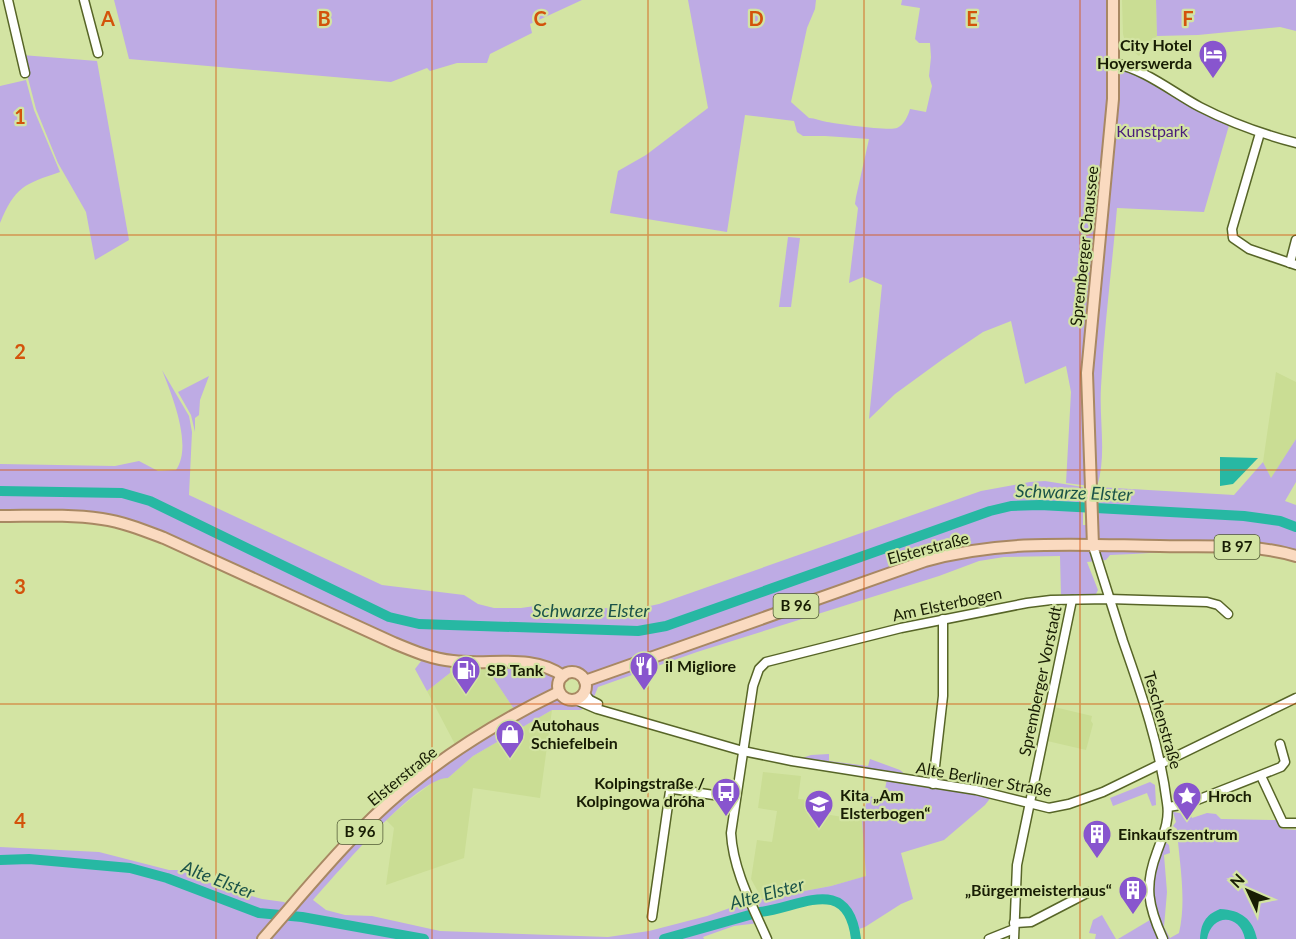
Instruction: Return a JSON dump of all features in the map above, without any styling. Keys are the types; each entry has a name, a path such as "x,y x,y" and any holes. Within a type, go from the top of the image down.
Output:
{"main road":[{"name":"Spremberger Chaussee","path":"1093,546 1087,373 1108,163 1113,63 1113,0"},
{"path":"0,516 103,519 134,527 164,538 394,643 426,655 450,661 476,663 534,663 554,669 563,676"},
{"name":"Elsterstraße","path":"585,681 708,636 945,555 991,547 1093,546 1247,547 1268,549 1296,556"},
{"path":"574,673 582,676 585,681 580,697 564,698 559,692 558,683 563,676 574,673"},
{"name":"Elsterstraße","path":"263,939 352,839 401,792 499,723 559,692"}],"street":[{"path":"8,0 25,73"},
{"path":"84,0 98,53"},
{"path":"1113,63 1130,66 1200,107 1237,125 1296,143"},
{"path":"1260,133 1232,229 1233,238 1249,249 1293,264 1296,240"},
{"name":"Teschenstraße","path":"1093,546 1146,707 1161,764 1168,807 1166,830 1153,864 1149,885 1151,912 1162,939"},
{"name":"Am Elsterbogen","path":"766,939 741,880 732,849 731,827 754,680 759,669 766,662 943,619 1027,603 1109,598 1207,602 1218,605 1228,614"},
{"name":"Spremberger Vorstadt","path":"1014,939 1016,871 1072,600"},
{"path":"933,784 943,696 943,619"},
{"name":"Alte Berliner Straße","path":"580,697 589,706 743,751 997,795 1049,808 1069,804 1103,792 1296,698"},
{"path":"1168,807 1187,804 1262,776 1284,765 1285,758 1280,744"},
{"path":"1262,776 1282,823 1296,823"},
{"path":"652,917 670,791 673,789 734,798"},
{"path":"989,939 1014,926 1031,922 1089,892"}],"shaded area":[{"path":"1122,0 1156,0 1157,36 1139,56 1126,45 1123,34"},
{"path":"1276,372 1296,382 1296,439 1271,479 1263,462"},
{"path":"450,661 484,664 516,712 458,750 427,691 450,673"},
{"path":"1050,706 1092,716 1093,724 1086,750 1043,740"},
{"path":"552,710 540,798 473,788 464,858 386,885 394,828 386,820 435,781 448,778 473,756"},
{"name":"Kita „Am Elsterbogen“","path":"763,772 801,776 798,799 826,802 824,814 862,820 867,876 831,886 762,899 751,879 757,840 772,842 777,811 758,808"}],"green space":[{"path":"114,0 582,0 530,24 532,33 490,54 487,63 457,63 430,71 427,68 391,82 129,59"},
{"name":"Kunstpark","path":"688,0 816,0 815,9 807,28 791,102 809,118 852,126 892,129 902,125 910,109 926,112 932,86 929,76 930,43 919,43 915,39 920,8 901,5 902,0 1112,0 1113,48 1089,406 1114,64 1130,66 1230,122 1204,212 1117,208 1102,365 1102,462 1097,487 1234,495 1263,462 1271,478 1296,439 1296,482 1285,501 1296,505 1296,563 1275,557 1228,551 1110,555 1106,560 1087,562 1098,590 1096,594 1061,596 1060,556 1004,557 979,561 939,576 697,652 598,687 594,697 581,710 552,710 473,756 448,778 434,782 398,810 313,900 326,910 345,915 372,916 440,931 608,937 649,931 707,916 750,901 759,923 734,926 703,937 704,939 0,939 0,847 99,852 169,870 187,870 218,887 262,899 284,902 291,907 402,793 516,712 484,664 450,661 450,673 427,691 415,669 425,656 164,538 103,519 0,516 0,464 115,466 139,461 158,471 176,470 181,460 182,434 162,370 189,416 192,432 189,495 382,585 464,595 478,604 494,608 535,606 636,609 659,604 981,491 1030,482 1045,481 1083,487 1083,525 1099,525 1099,493 1091,493 1090,486 1066,483 1071,392 1066,366 1025,384 1011,321 983,332 943,359 895,394 869,419 882,285 863,277 849,283 858,208 855,204 869,139 803,136 797,132 794,121 745,115 727,232 610,213 618,171 646,155 708,108","holes":["571,672 582,676 585,686 582,695 576,700 564,699 558,687 563,676"]},
{"path":"1156,0 1296,0 1296,31 1280,27 1198,35 1157,36"},
{"path":"22,55 97,61 129,240 95,260 86,212 58,163 36,109"},
{"path":"26,80 34,110 60,172 22,188 5,211 0,223 0,86"},
{"path":"788,237 800,238 791,307 779,307"},
{"path":"209,376 200,400 199,415 195,418 195,432 191,415 178,392"},
{"path":"829,754 829,761 868,766 870,759 900,770 907,776 794,761 811,755"},
{"path":"887,779 992,796 985,805 944,840 901,853 913,899 865,927 859,929 839,904 825,898 761,911 757,900 831,886 866,876 862,820 868,796 883,799"},
{"path":"1150,782 1155,785 1156,805 1152,806 1147,793 1113,806 1110,798"},
{"path":"1188,809 1192,818 1207,813 1216,814 1221,819 1277,820 1282,823 1282,829 1296,830 1296,939 1163,939 1149,894 1162,839 1169,845 1170,853 1164,855 1167,892 1164,927 1170,938 1179,933 1182,893 1177,829 1173,826 1176,822 1173,812 1180,813"},
{"path":"1102,915 1116,939 1095,939 1096,934 1089,933 1093,920"},
{"path":"1150,920 1158,939 1118,939"}],"water":[{"path":"1220,457 1258,458 1233,484 1220,486"},
{"path":"1220,909 1234,911 1245,917 1252,926 1257,939 1245,939 1238,925 1226,920 1214,925 1207,939 1200,939 1205,921"}],"waterway":[{"name":"Schwarze Elster","path":"0,491 122,493 150,501 389,617 419,624 638,631 666,626 990,511 1011,506 1040,505 1244,516 1280,521 1296,527"},
{"name":"Alte Elster","path":"0,860 29,859 130,868 167,878 259,913 302,917 424,939"},
{"name":"Alte Elster","path":"664,939 760,912 820,899 832,900 843,906 851,919 856,939"}],"place":[{"name":"City Hotel Hoyerswerda","path":"1213,80"},
{"name":"il Migliore","path":"644,692"},
{"name":"SB Tank","path":"466,696"},
{"name":"Autohaus Schiefelbein","path":"510,760"},
{"name":"Kolpingstraße / Kolpingowa dróha","path":"726,818"},
{"name":"Hroch","path":"1187,822"},
{"name":"Kita „Am Elsterbogen“","path":"819,830"},
{"name":"Einkaufszentrum","path":"1097,860"},
{"name":"„Bürgermeisterhaus“","path":"1133,916"}]}
